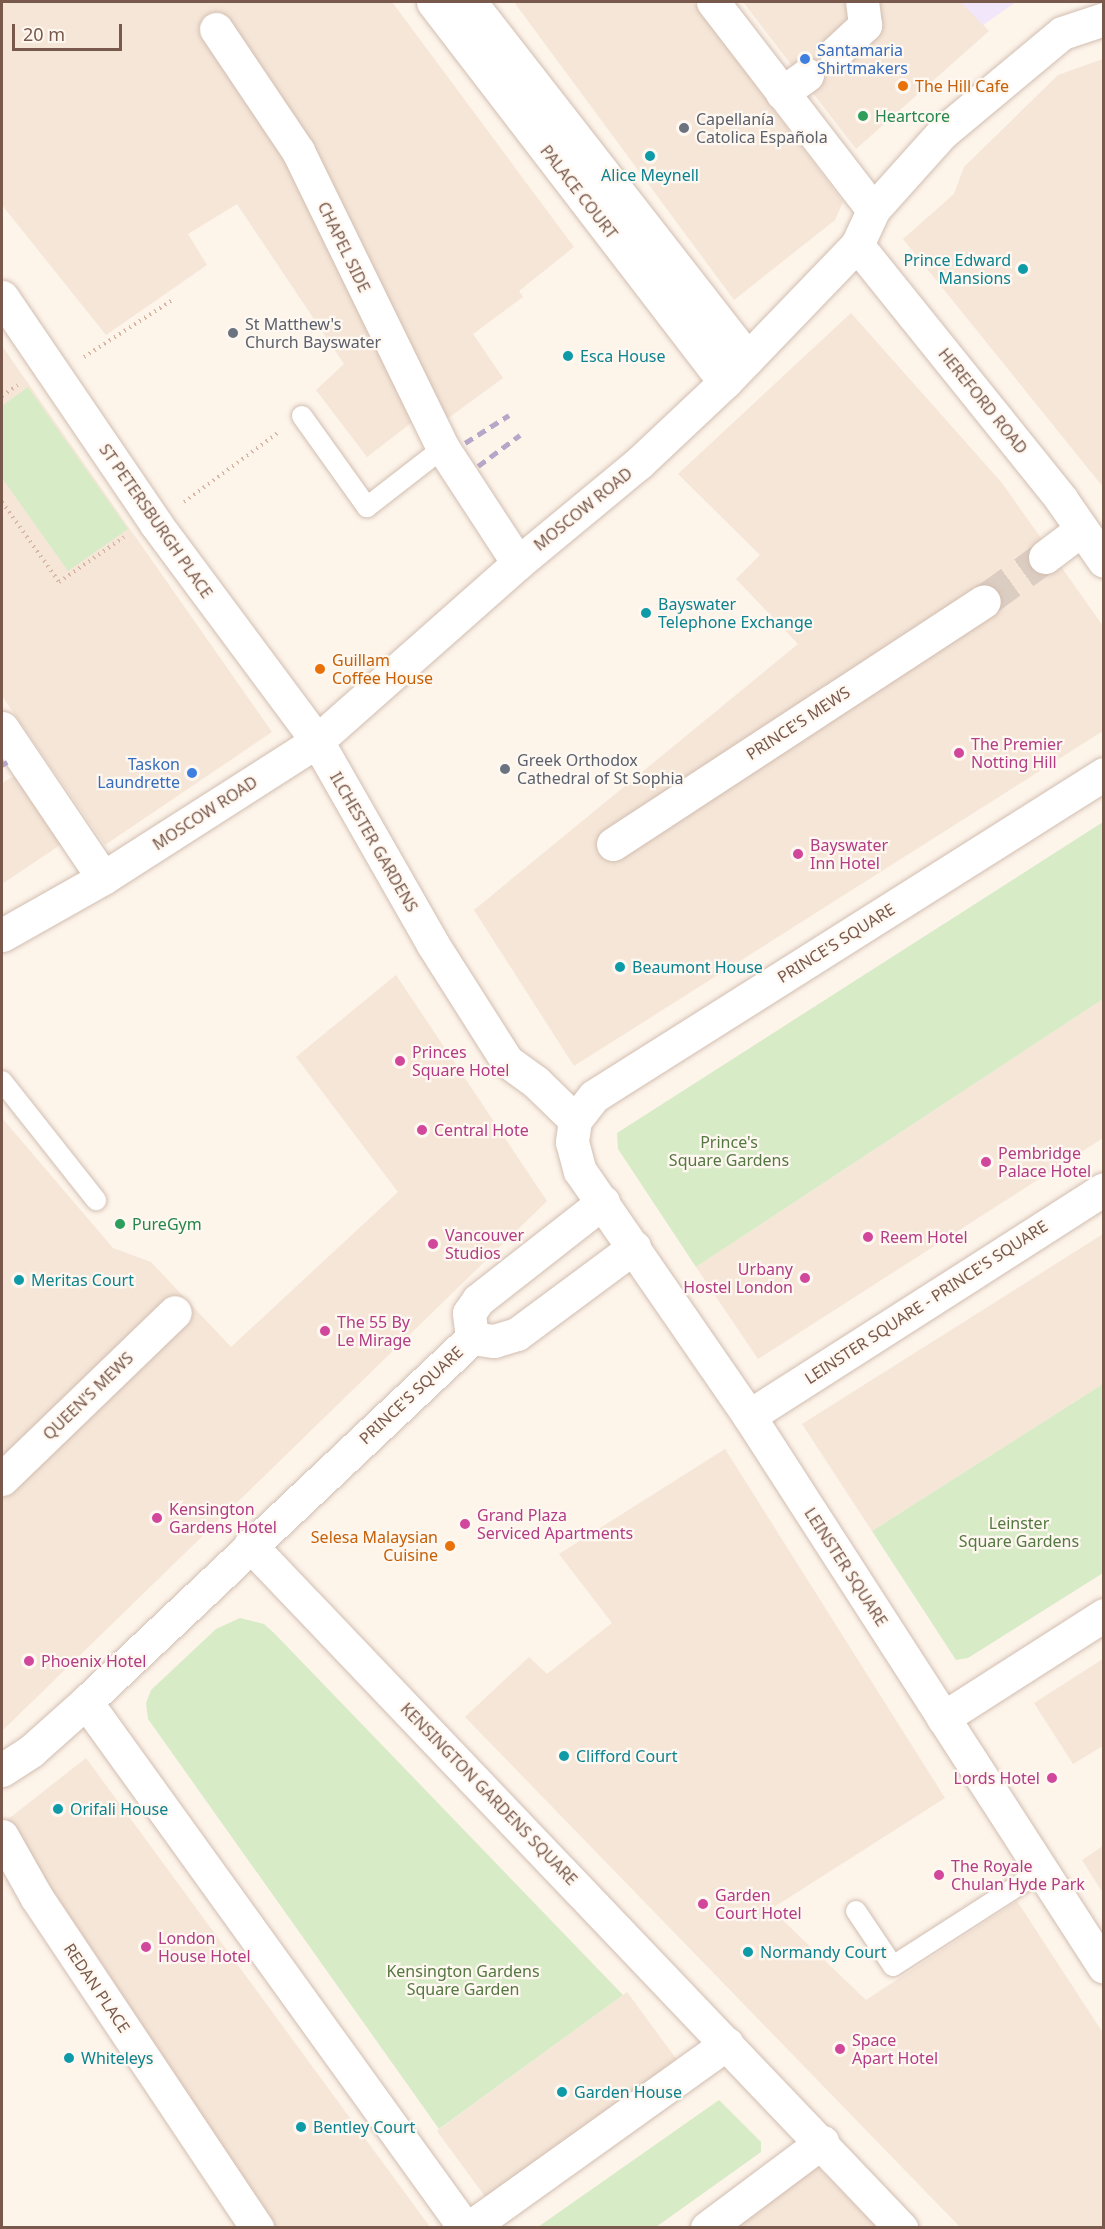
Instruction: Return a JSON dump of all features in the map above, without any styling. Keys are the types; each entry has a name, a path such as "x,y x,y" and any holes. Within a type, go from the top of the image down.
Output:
{"street":[{"path":"713,2 795,84 873,210"},
{"path":"836,52 865,25 862,2"},
{"name":"PALACE COURT","path":"457,10 669,283 748,359"},
{"name":"MOSCOW ROAD","path":"2,935 103,878 317,741 518,563 639,463 725,382 857,245 873,210 942,133 1062,33 1104,20"},
{"name":"CHAPEL SIDE","path":"216,29 298,151 443,448 518,563"},
{"name":"HEREFORD ROAD","path":"857,245 1082,529 1104,561"},
{"name":"PALACE COURT","path":"669,283 725,382"},
{"name":"ST PETERSBURGH PLACE","path":"2,297 154,521 317,741"},
{"path":"1045,557 1082,529"},
{"name":"PRINCE'S MEWS","path":"613,844 984,601"},
{"path":"2,728 103,878"},
{"name":"ILCHESTER GARDENS","path":"317,741 432,942 507,1061 536,1082 575,1120"},
{"name":"PRINCE'S SQUARE","path":"575,1120 594,1096 1104,774"},
{"path":"575,1120 574,1157 749,1416"},
{"name":"LEINSTER SQUARE - PRINCE'S SQUARE","path":"749,1416 1104,1189"},
{"name":"PRINCE'S SQUARE","path":"472,1338 469,1313 478,1300 603,1202"},
{"name":"PRINCE'S SQUARE","path":"472,1338 494,1341 517,1334 634,1248"},
{"name":"QUEEN'S MEWS","path":"2,1479 176,1312"},
{"name":"PRINCE'S SQUARE","path":"250,1545 472,1338"},
{"name":"LEINSTER SQUARE","path":"749,1416 1104,1967"},
{"path":"2,1770 31,1751 86,1702 250,1545"},
{"name":"KENSINGTON GARDENS SQUARE","path":"250,1545 822,2142 901,2228"},
{"path":"943,1718 1104,1615"},
{"path":"86,1702 467,2228 727,2043"},
{"name":"REDAN PLACE","path":"2,1836 37,1898 257,2228"},
{"path":"707,2228 822,2142"}],"lane":[{"path":"302,416 367,507 443,448"},
{"path":"2,1081 96,1200"},
{"path":"856,1911 893,1966 1041,1871"}],"path":[{"path":"55,376 174,299"},
{"path":"2,502 59,582 154,521 302,416"}],"shaded area":[{"path":"2,2 392,2 574,247 519,291 523,297 473,334 503,378 447,419 437,403 367,457 316,390 344,364 237,204 188,234 207,265 106,335 2,205"},
{"path":"514,2 693,2 843,202 835,220 734,300"},
{"path":"743,2 962,2 989,31 856,149"},
{"path":"961,2 1016,2 983,25"},
{"name":"Prince Edward Mansions","path":"1104,59 1103,487 903,239 954,194 964,167 1058,75"},
{"path":"851,313 1002,483 1103,626 1103,731 574,1066 474,910 798,644 736,579 760,555 678,474"},
{"path":"2,346 272,732 105,845 2,696"},
{"path":"16,775 63,843 2,884 2,783"},
{"path":"396,975 547,1201 2,1731 2,1118 113,1248 151,1262 231,1347 398,1192 296,1057"},
{"path":"1103,999 1103,1138 758,1359 696,1267"},
{"path":"1103,1234 1103,1384 872,1531 802,1424"},
{"path":"725,1449 945,1798 771,1909 866,2000 1017,1901 1103,2033 1103,2227 960,2227 465,1717 529,1657 547,1674 612,1623 559,1554"},
{"path":"1103,1659 1103,1746 1073,1764 1034,1703"},
{"path":"86,1758 430,2227 276,2227 127,2027 2,1824"},
{"path":"1103,1846 1103,1893 1082,1860"},
{"name":"Garden House","path":"627,1992 683,2068 492,2206 437,2131"},
{"path":"816,2165 877,2227 731,2228"}],"green space":[{"path":"28,387 128,529 68,571 2,478 2,406"},
{"name":"Prince's Square Gardens","path":"1103,822 1103,999 696,1267 618,1149 617,1133"},
{"name":"Leinster Square Gardens","path":"1103,1384 1103,1573 968,1658 956,1660 872,1531"},
{"name":"Kensington Gardens Square Garden","path":"240,1618 264,1624 274,1633 623,1995 439,2129 148,1719 146,1703 151,1690 216,1629"},
{"path":"719,2100 761,2142 761,2152 656,2227 538,2227"}],"tunnel":[{"path":"984,601 1045,557"}],"railway":[{"path":"465,443 509,415"},
{"path":"478,466 520,435"},
{"path":"2,765 7,762"}],"place":[{"name":"Santamaria Shirtmakers","path":"805,59"},
{"name":"The Hill Cafe","path":"903,86"},
{"name":"Heartcore","path":"863,116"},
{"name":"Capellanía Catolica Española","path":"684,128"},
{"name":"Alice Meynell","path":"650,156"},
{"name":"Prince Edward Mansions","path":"1023,269"},
{"name":"St Matthew's Church Bayswater","path":"233,333"},
{"name":"Esca House","path":"568,356"},
{"name":"Bayswater Telephone Exchange","path":"646,613"},
{"name":"Guillam Coffee House","path":"320,669"},
{"name":"The Premier Notting Hill","path":"959,753"},
{"name":"Greek Orthodox Cathedral of St Sophia","path":"505,769"},
{"name":"Taskon Laundrette","path":"192,773"},
{"name":"Bayswater Inn Hotel","path":"798,854"},
{"name":"Beaumont House","path":"620,967"},
{"name":"Princes Square Hotel","path":"400,1061"},
{"name":"Central Hote","path":"422,1130"},
{"name":"Pembridge Palace Hotel","path":"986,1162"},
{"name":"PureGym","path":"120,1224"},
{"name":"Reem Hotel","path":"868,1237"},
{"name":"Vancouver Studios","path":"433,1244"},
{"name":"Urbany Hostel London","path":"805,1278"},
{"name":"Meritas Court","path":"19,1280"},
{"name":"The 55 By Le Mirage","path":"325,1331"},
{"name":"Kensington Gardens Hotel","path":"157,1518"},
{"name":"Grand Plaza Serviced Apartments","path":"465,1524"},
{"name":"Selesa Malaysian Cuisine","path":"450,1546"},
{"name":"Phoenix Hotel","path":"29,1661"},
{"name":"Clifford Court","path":"564,1756"},
{"name":"Lords Hotel","path":"1052,1778"},
{"name":"Orifali House","path":"58,1809"},
{"name":"The Royale Chulan Hyde Park","path":"939,1875"},
{"name":"Garden Court Hotel","path":"703,1904"},
{"name":"London House Hotel","path":"146,1947"},
{"name":"Normandy Court","path":"748,1952"},
{"name":"Space Apart Hotel","path":"840,2049"},
{"name":"Whiteleys","path":"69,2058"},
{"name":"Garden House","path":"562,2092"},
{"name":"Bentley Court","path":"301,2127"}]}
